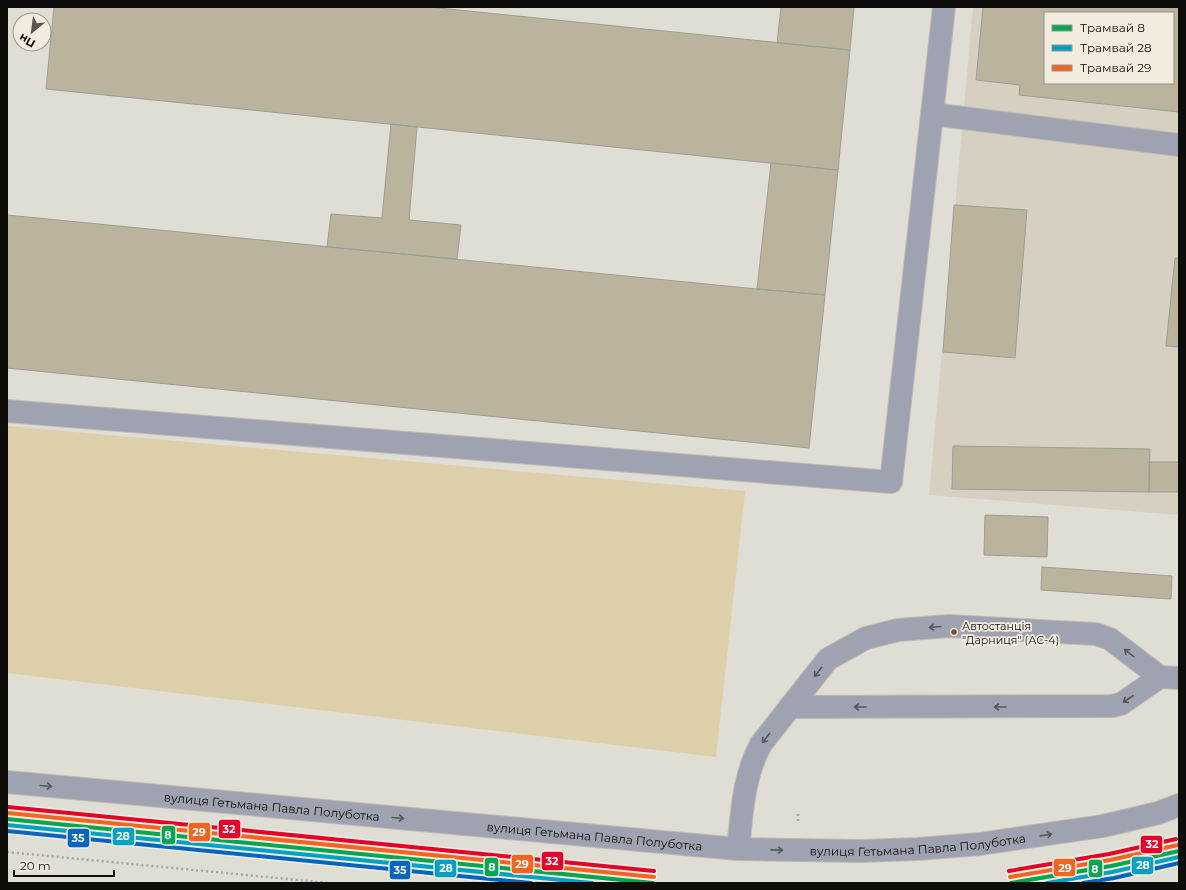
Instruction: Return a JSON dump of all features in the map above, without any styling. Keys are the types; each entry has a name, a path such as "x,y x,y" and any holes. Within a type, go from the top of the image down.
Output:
{"street":[{"path":"7,411 891,482 944,7"},
{"path":"932,114 1179,145"},
{"path":"738,849 746,780 754,757 761,744 790,707 828,659 866,638 898,630 949,626 1096,634 1110,639 1170,677 1121,704 1112,706 790,707"},
{"name":"вулиця Гетьмана Павла Полуботка","path":"7,782 738,849 861,851 980,844 1103,826 1158,813 1179,805"}],"path":[{"path":"7,852 330,883"}],"shaded area":[{"path":"973,7 1179,7 1179,515 929,495"},
{"path":"7,426 745,491 716,757 7,673"}],"building":[{"path":"54,7 429,7 850,50 838,170 46,89 50,52 52,52"},
{"path":"781,7 854,7 850,50 777,43"},
{"path":"983,7 1179,7 1179,112 1019,95 1020,85 976,80"},
{"path":"391,124 417,127 409,220 461,225 457,259 327,247 331,214 382,218"},
{"path":"771,163 838,170 825,295 757,289"},
{"path":"954,205 1027,210 1015,358 943,352"},
{"path":"7,215 825,295 809,448 7,368"},
{"path":"1175,258 1179,258 1179,347 1166,346"},
{"path":"953,446 1150,449 1149,492 952,489"},
{"path":"1149,462 1179,462 1179,492 1149,492"},
{"path":"985,515 1048,517 1047,557 984,555"},
{"path":"1042,567 1172,576 1171,599 1041,590"}],"tram line":[{"name":"29","path":"8,813 654,877"},
{"name":"8","path":"7,819 653,883"},
{"name":"28","path":"7,825 592,883"},
{"name":"29","path":"1010,877 1110,860 1178,845"},
{"name":"8","path":"1011,883 1111,866 1179,851"},
{"name":"28","path":"1047,883 1112,872 1179,857"}],"transit line":[{"name":"32","path":"8,807 654,871"},
{"name":"35","path":"7,831 531,883"},
{"name":"32","path":"1009,871 1109,854 1176,839"},
{"name":"35","path":"1083,883 1114,878 1179,863"}],"place":[{"name":"Автостанція \"Дарниця\" (АС-4)","path":"954,632"}]}
